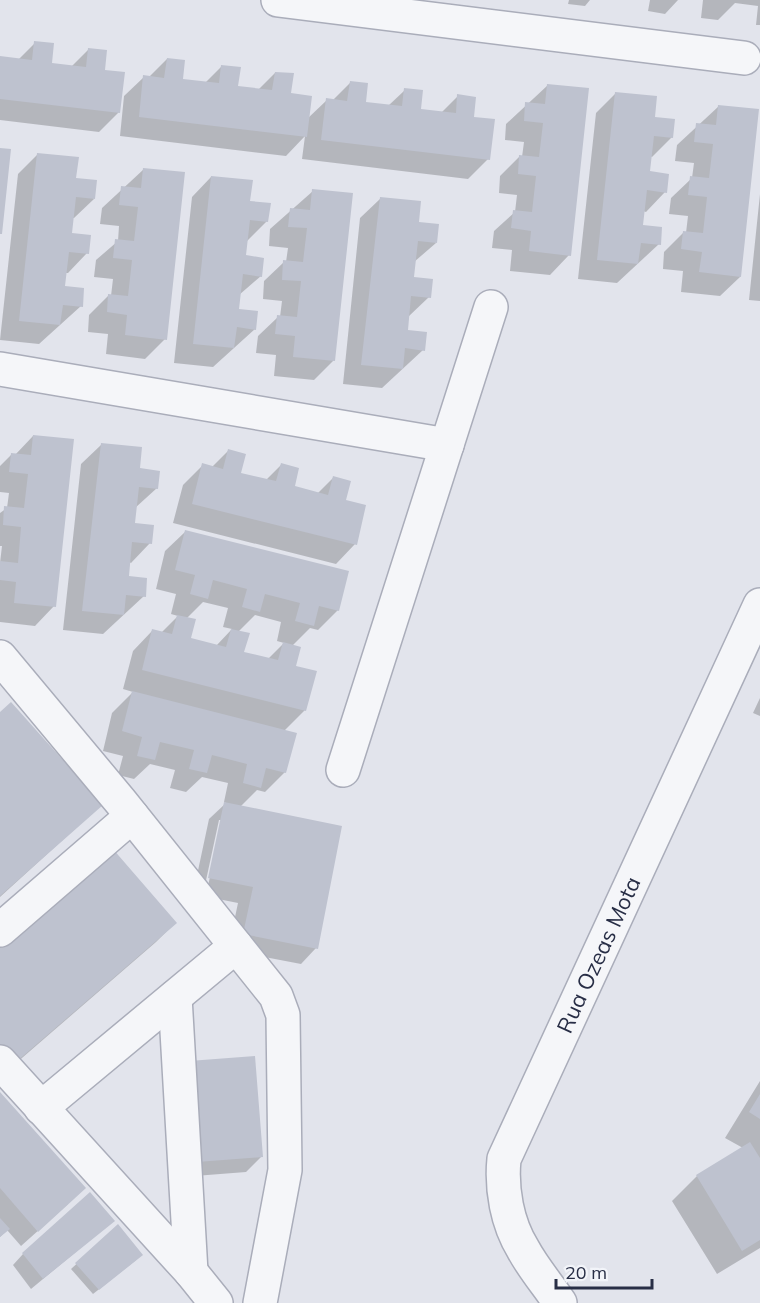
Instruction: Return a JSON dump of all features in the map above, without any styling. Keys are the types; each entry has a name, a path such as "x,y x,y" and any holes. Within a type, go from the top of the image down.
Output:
{"street":[{"path":"278,0 744,58"},
{"path":"343,770 491,307"},
{"path":"0,369 447,445"},
{"name":"Rua Ozeas Mota","path":"560,1303 522,1248 502,1180 504,1159 760,605"},
{"path":"6,677 132,816 276,996 283,1015 285,1170 260,1303"},
{"path":"0,930 132,816"},
{"path":"41,1108 236,946"},
{"path":"175,997 191,1272"},
{"path":"0,1062 191,1272 216,1303"}],"building":[{"path":"34,41 54,43 52,63 86,67 88,48 107,50 105,70 125,72 120,113 0,99 0,56 32,60"},
{"path":"167,58 185,60 183,79 219,83 221,65 241,67 238,86 272,90 275,72 294,73 291,93 312,96 307,137 139,117 143,75 164,78"},
{"path":"350,81 368,83 366,102 402,106 404,88 423,90 421,109 456,113 457,94 476,97 474,117 495,119 490,160 321,140 326,98 347,101"},
{"path":"547,84 589,88 571,256 529,251 531,231 511,228 513,210 532,212 536,176 518,174 519,155 539,157 543,123 524,121 525,102 545,104"},
{"path":"615,92 657,96 655,117 675,119 673,138 654,136 650,171 669,174 667,193 647,190 643,225 662,227 661,245 641,243 638,264 597,260"},
{"path":"718,105 759,109 741,277 699,272 702,252 681,249 683,231 703,233 707,197 688,195 690,176 709,178 713,144 694,142 696,123 716,125"},
{"path":"0,148 11,149 2,234 0,234"},
{"path":"37,153 79,157 76,178 97,180 95,199 76,197 72,233 91,235 89,254 69,252 65,286 84,288 83,307 63,305 60,325 19,321"},
{"path":"143,168 185,172 167,340 125,335 127,315 107,312 108,294 128,296 132,260 113,258 115,239 134,241 138,207 119,205 121,186 141,188"},
{"path":"211,176 253,180 250,201 271,203 268,222 250,220 246,255 264,258 262,277 243,274 239,309 258,311 256,330 237,327 234,348 193,344"},
{"path":"312,189 353,193 335,361 293,357 295,336 275,334 277,315 297,317 301,281 282,280 283,260 303,262 307,228 288,227 290,208 310,210"},
{"path":"380,197 421,201 419,222 439,224 437,243 418,241 414,277 433,279 431,298 411,296 408,330 427,332 425,351 405,348 403,369 361,365"},
{"path":"33,435 74,439 56,607 14,603 16,582 0,580 0,561 18,563 21,527 3,525 4,506 24,508 28,474 9,472 11,453 31,455"},
{"path":"101,443 142,447 140,468 160,471 158,489 139,487 135,523 154,525 152,544 132,542 129,576 147,578 146,597 126,595 124,615 82,611"},
{"path":"228,449 246,454 241,473 276,481 281,463 299,468 295,486 328,495 333,476 351,481 346,500 366,505 357,545 192,504 202,463 223,469"},
{"path":"185,530 349,571 339,611 319,606 314,626 295,621 300,603 265,594 260,612 242,607 247,589 213,580 208,599 190,594 195,575 175,570"},
{"path":"177,615 196,619 191,638 226,647 231,629 250,633 244,652 278,660 283,642 301,647 296,666 317,671 306,711 142,670 152,629 172,634"},
{"path":"132,691 297,733 286,773 266,768 261,788 243,783 247,764 212,755 207,773 189,769 194,750 160,742 155,760 137,756 142,737 122,731"},
{"path":"11,702 103,805 0,896 0,712"},
{"path":"224,802 342,826 318,949 243,934 253,887 208,878"},
{"path":"106,841 177,923 15,1063 0,1044 0,934"},
{"path":"255,1056 263,1157 197,1162 189,1061"},
{"path":"0,1092 86,1188 38,1232 0,1188"},
{"path":"760,1094 760,1119 749,1112"},
{"path":"750,1142 760,1158 760,1240 742,1251 696,1175"},
{"path":"90,1192 115,1221 43,1279 22,1253"},
{"path":"0,1218 10,1229 0,1237"},
{"path":"118,1224 143,1255 99,1290 75,1263"}]}
